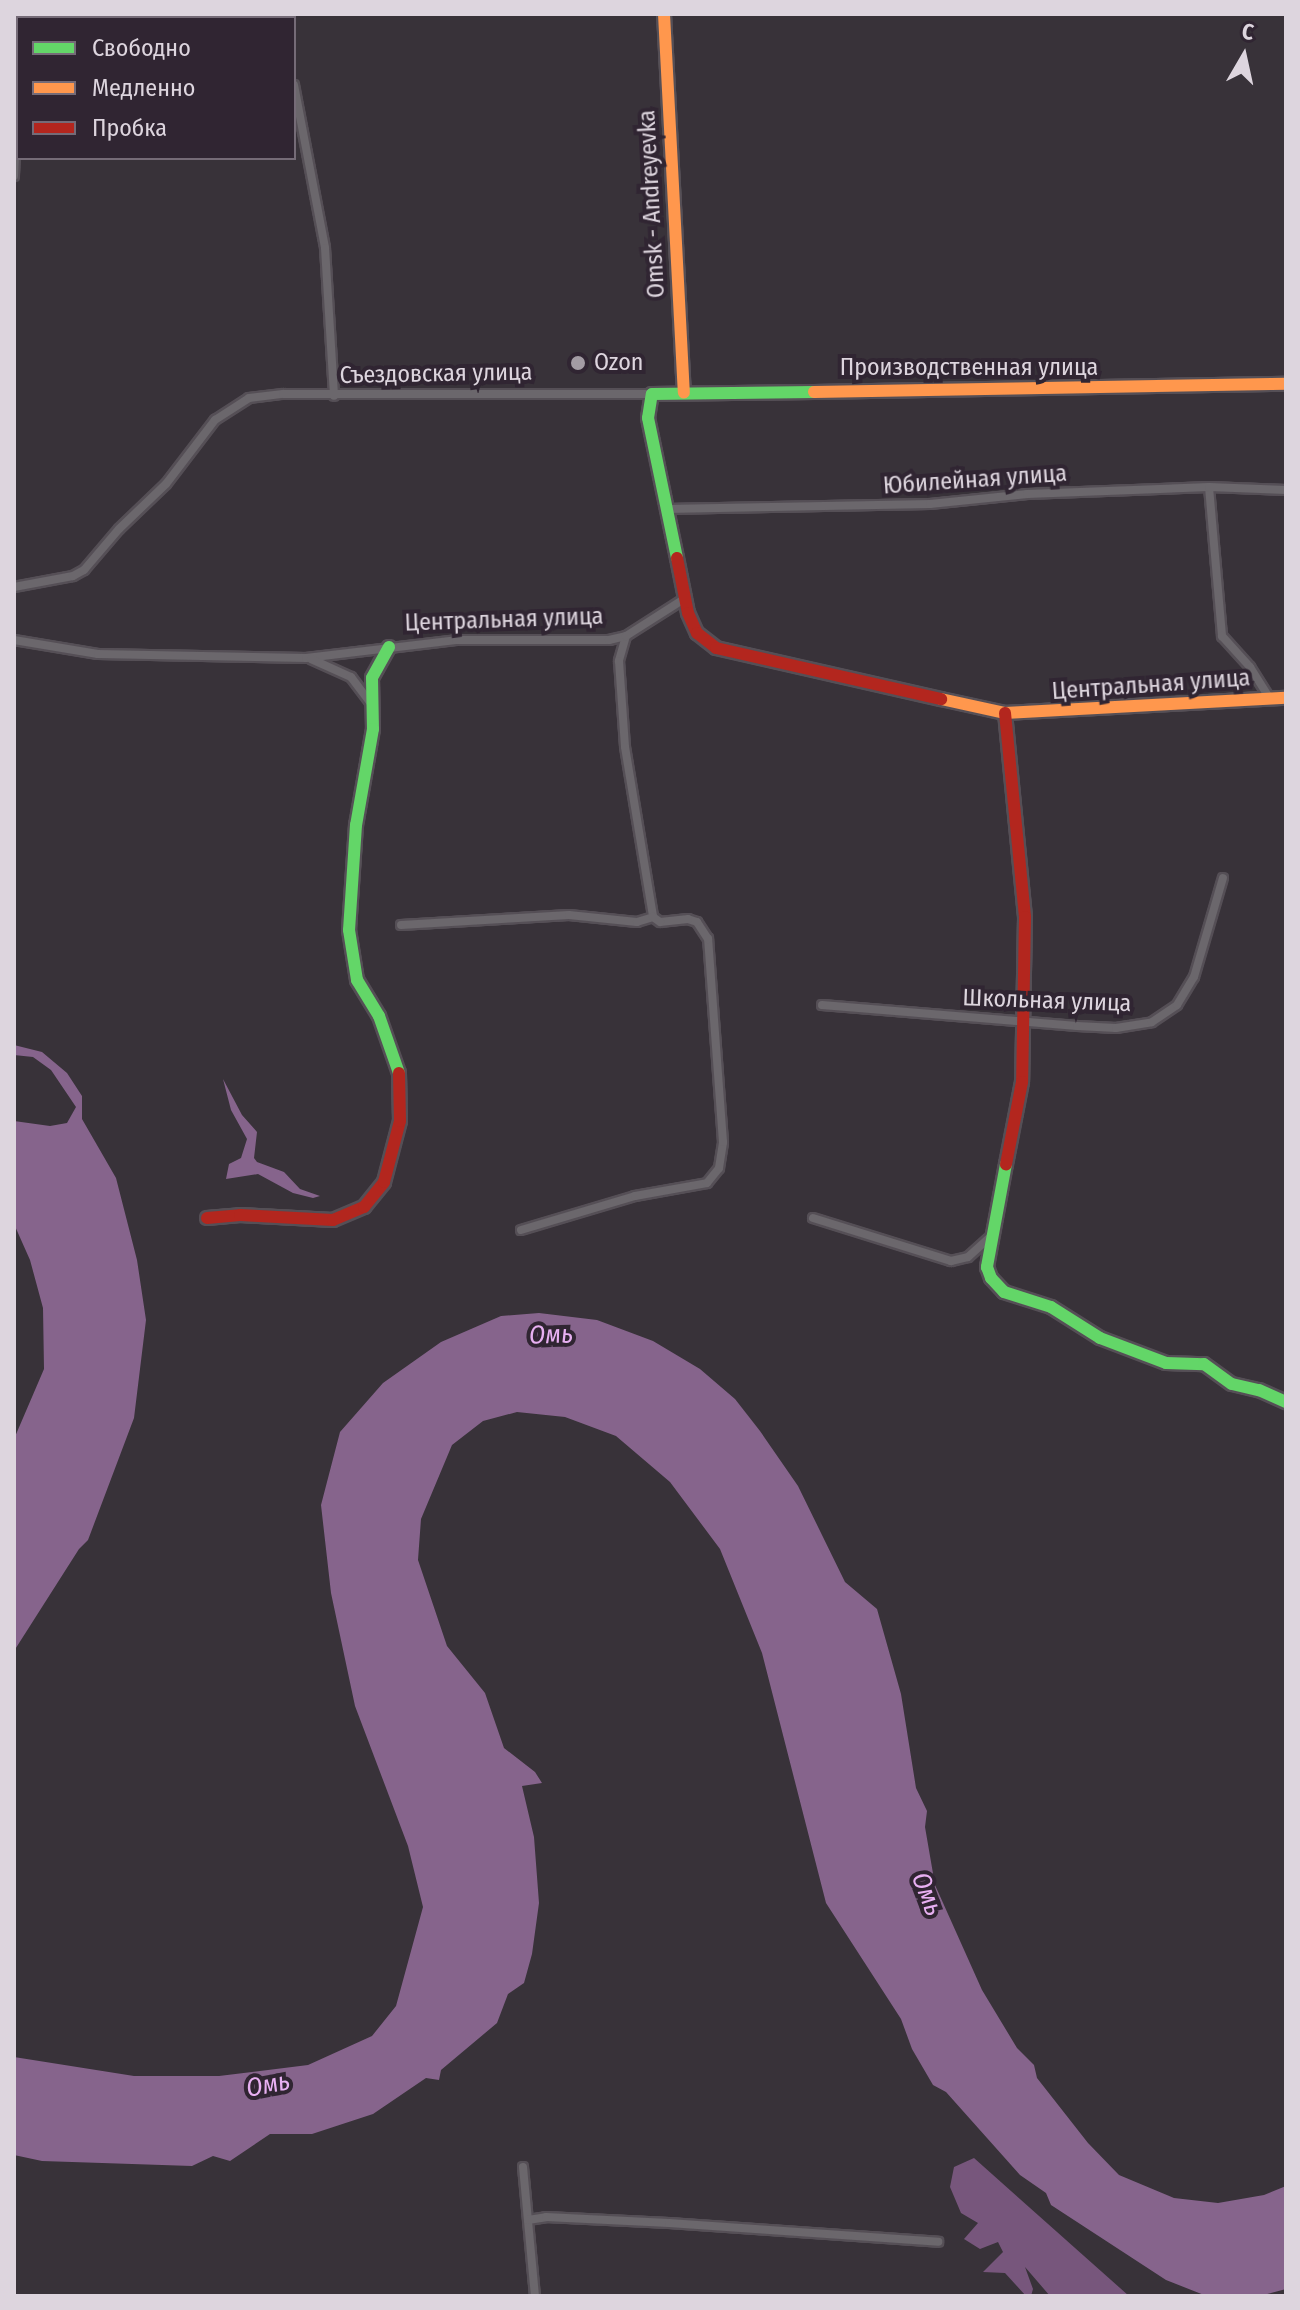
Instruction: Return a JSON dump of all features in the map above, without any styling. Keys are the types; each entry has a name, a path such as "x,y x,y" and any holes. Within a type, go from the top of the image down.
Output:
{"street":[{"name":"Omsk - Andreyevka","path":"664,14 684,392"},
{"path":"296,96 325,248 334,396"},
{"path":"14,176 16,124"},
{"name":"Производственная улица","path":"652,394 1156,389 1286,384"},
{"path":"652,394 649,427 684,599"},
{"name":"Съездовская улица","path":"14,587 73,576 84,570 119,529 166,484 215,420 249,398 267,395 652,394"},
{"path":"1209,487 1222,636 1250,667 1270,699"},
{"name":"Юбилейная улица","path":"666,509 917,504 1027,494 1209,487 1286,490"},
{"name":"Центральная улица","path":"14,640 98,654 306,658 456,640 572,642 626,636 684,599 697,633 716,648 1005,713 1286,698"},
{"path":"521,1230 635,1196 707,1183 719,1168 723,1142 708,939 697,922 688,919 660,922 653,917 625,747 619,661 626,636"},
{"path":"207,1218 240,1215 333,1220 364,1207 384,1182 400,1121 401,1080 379,1016 357,980 349,930 356,825 374,710 373,671 389,647"},
{"path":"306,658 351,677 363,688 374,710"},
{"path":"1005,713 1025,917 1024,1021 1022,1082 987,1267 996,1286 1004,1292 1051,1307 1100,1338 1175,1366 1204,1364 1232,1384 1286,1402"},
{"name":"Школьная улица","path":"822,1005 1116,1028 1163,1017 1177,1005 1194,977 1223,878"},
{"path":"401,925 569,915 637,922 653,917"},
{"path":"813,1218 951,1261 968,1257 995,1232"},
{"path":"523,2167 535,2296"},
{"path":"528,2220 546,2217 669,2223 938,2242"}],"shaded area":[{"path":"974,2158 1129,2296 1050,2296 1025,2267 1033,2289 1031,2296 1026,2296 1005,2273 983,2272 1003,2252 998,2242 980,2249 964,2239 978,2223 961,2213 950,2187 954,2167"}],"water":[{"path":"14,1045 42,1052 67,1073 82,1096 82,1119 116,1178 137,1260 146,1320 134,1418 88,1540 79,1549 14,1651 14,1439 44,1369 43,1308 30,1260 14,1224 14,1121 50,1126 67,1123 76,1107 51,1070 33,1057 14,1055"},
{"path":"223,1079 242,1115 257,1132 254,1158 257,1162 284,1172 300,1189 320,1196 313,1198 293,1193 258,1174 226,1179 229,1164 241,1158 247,1139 231,1110"},
{"name":"Омь","path":"539,1313 597,1320 653,1341 700,1369 735,1399 760,1431 798,1486 845,1582 877,1609 901,1694 916,1788 927,1811 925,1827 935,1885 982,1990 1017,2048 1034,2065 1037,2078 1088,2143 1119,2175 1174,2198 1218,2203 1264,2195 1286,2186 1286,2289 1260,2296 1204,2295 1166,2280 1051,2205 1046,2193 1020,2175 946,2092 933,2085 912,2049 901,2019 826,1903 762,1653 720,1549 670,1482 616,1436 565,1417 517,1412 483,1421 452,1445 421,1519 418,1560 447,1646 485,1693 504,1748 535,1772 542,1783 522,1786 534,1837 539,1903 532,1954 524,1983 508,1994 497,2023 441,2070 439,2080 426,2078 373,2114 312,2134 270,2134 230,2161 213,2156 192,2166 42,2161 14,2155 14,2057 134,2076 219,2076 308,2065 372,2036 396,2006 423,1907 408,1846 355,1706 331,1593 321,1505 340,1432 383,1383 441,1342 501,1316"}],"traffic: fast":[{"path":"677,558 648,418 652,394 814,392"},
{"path":"389,647 372,678 373,729 356,825 349,930 357,980 379,1016 399,1073"},
{"path":"1006,1164 987,1267 991,1278 1004,1292 1051,1307 1100,1338 1166,1363 1204,1364 1232,1384 1259,1390 1286,1402"}],"traffic: slow":[{"path":"664,14 684,392"},
{"path":"814,392 1286,384"},
{"path":"941,699 1005,713 1286,698"}],"traffic: jam":[{"path":"677,558 688,613 697,633 716,648 941,699"},
{"path":"1005,713 1025,917 1022,1082 1006,1164"},
{"path":"207,1218 240,1215 333,1220 364,1207 384,1182 400,1121 399,1073"}],"place":[{"name":"Ozon","path":"578,363"}]}
